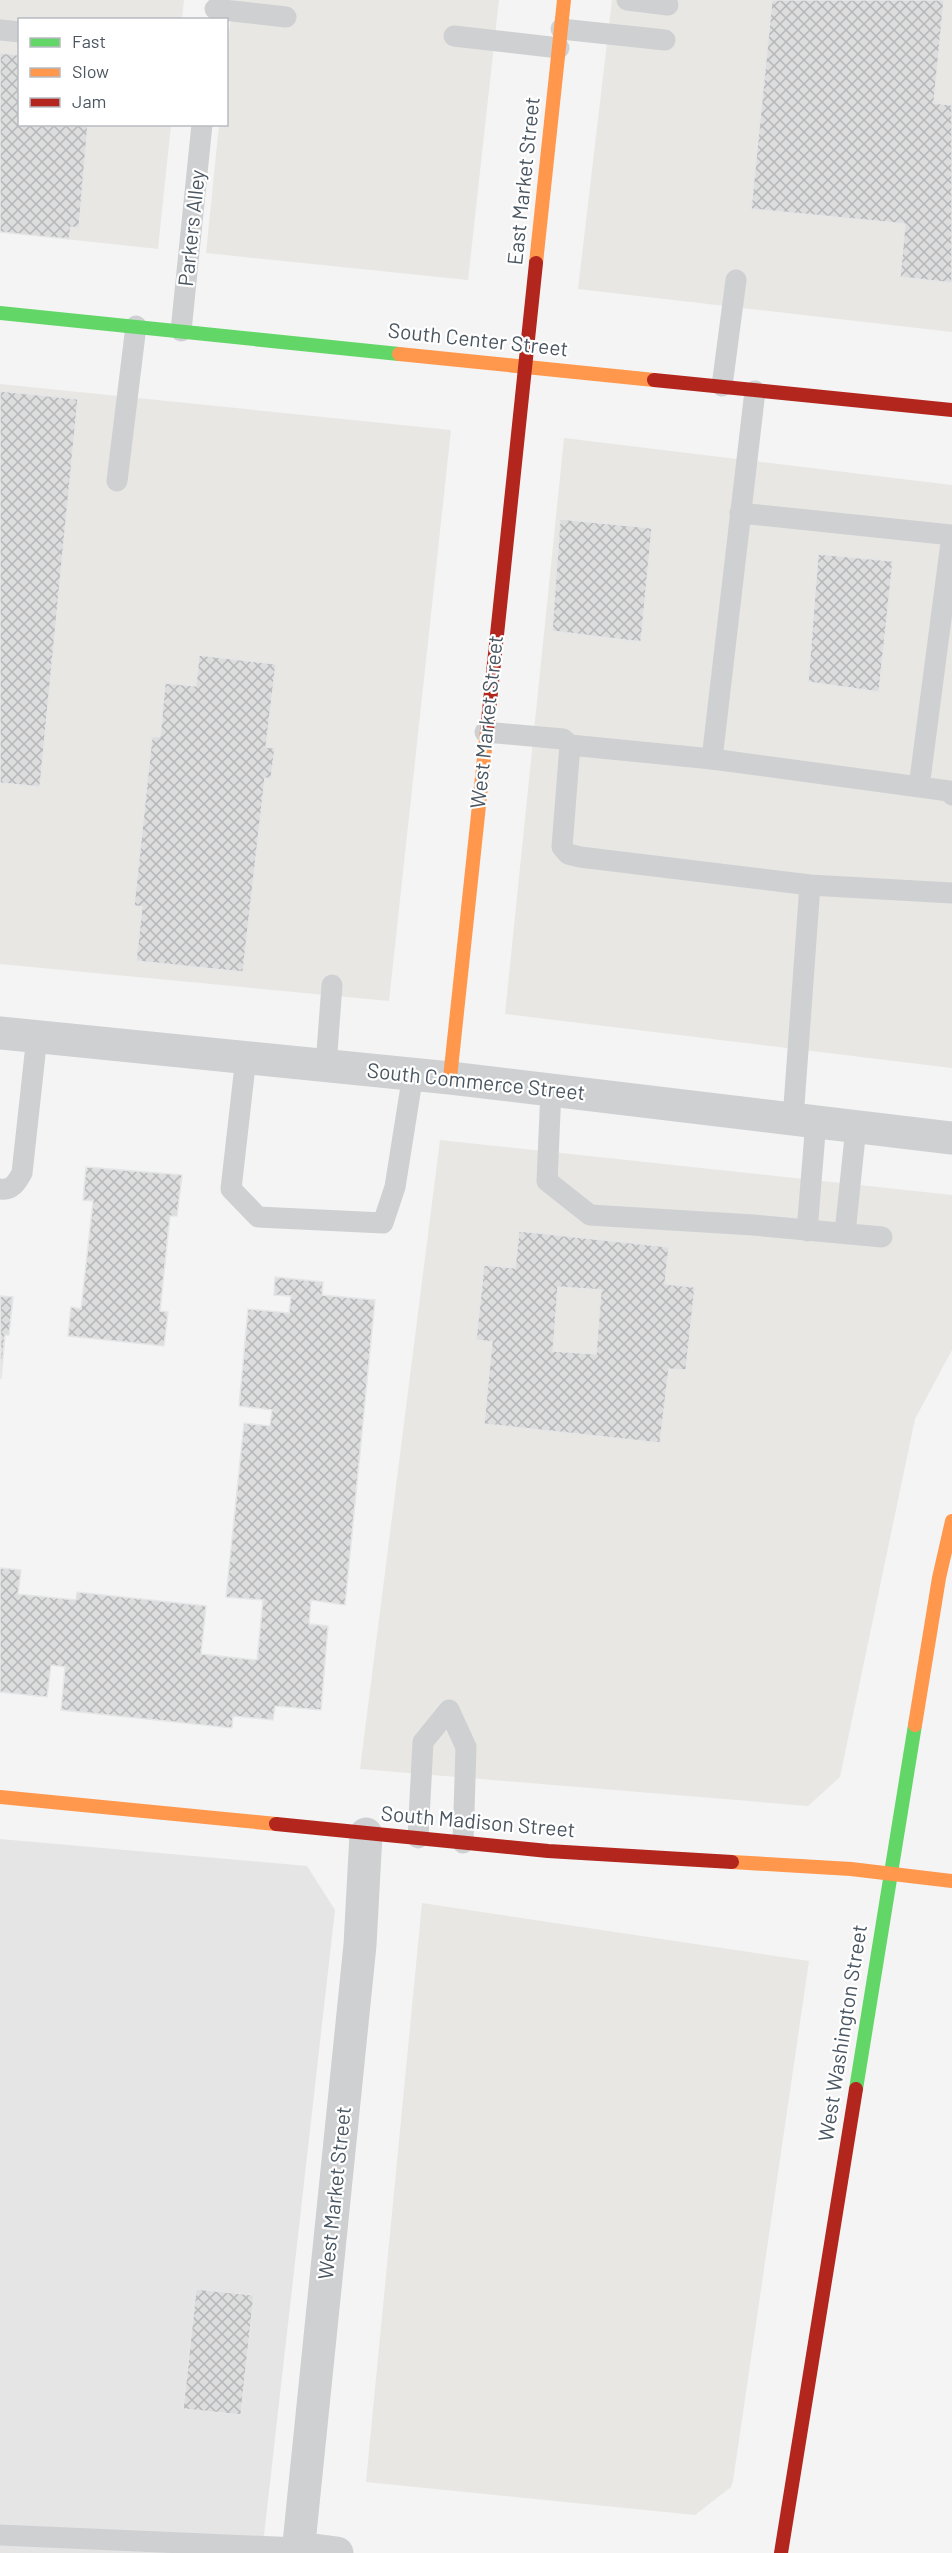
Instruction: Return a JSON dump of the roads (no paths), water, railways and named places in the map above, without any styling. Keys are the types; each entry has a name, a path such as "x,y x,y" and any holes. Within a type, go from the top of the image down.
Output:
{"street":[{"name":"East Market Street","path":"526,366 564,0"},
{"name":"South Center Street","path":"0,313 952,410"},
{"name":"West Market Street","path":"450,1078 485,732 526,366"},
{"name":"South Commerce Street","path":"0,1033 450,1078 952,1138"},
{"name":"West Washington Street","path":"781,2553 939,1578 952,1521"},
{"name":"South Madison Street","path":"0,1797 548,1851 851,1869 952,1881"},
{"name":"West Market Street","path":"298,2551 360,1945 366,1834"},
{"path":"298,2551 337,2553"}],"lane":[{"path":"627,0 668,5"},
{"path":"214,10 285,17"},
{"path":"0,30 18,32"},
{"path":"454,36 665,40"},
{"name":"Parkers Alley","path":"181,331 202,126"},
{"path":"722,386 736,280"},
{"path":"117,481 136,327"},
{"path":"712,759 755,391"},
{"path":"740,513 952,535 919,787"},
{"path":"485,732 563,739 570,745 712,759 951,793"},
{"path":"570,745 562,847 568,854 810,885 952,894"},
{"path":"807,1231 804,1120 810,885"},
{"path":"326,1065 332,985"},
{"path":"0,1189 5,1190 15,1185 22,1173 37,1036"},
{"path":"246,1057 231,1189 258,1217 383,1223 394,1187 413,1074"},
{"path":"551,1090 547,1181 590,1215 882,1237"},
{"path":"844,1233 856,1127"},
{"path":"418,1838 423,1742 449,1710 466,1747 464,1843"},
{"path":"0,2535 161,2547 298,2551"}]}
